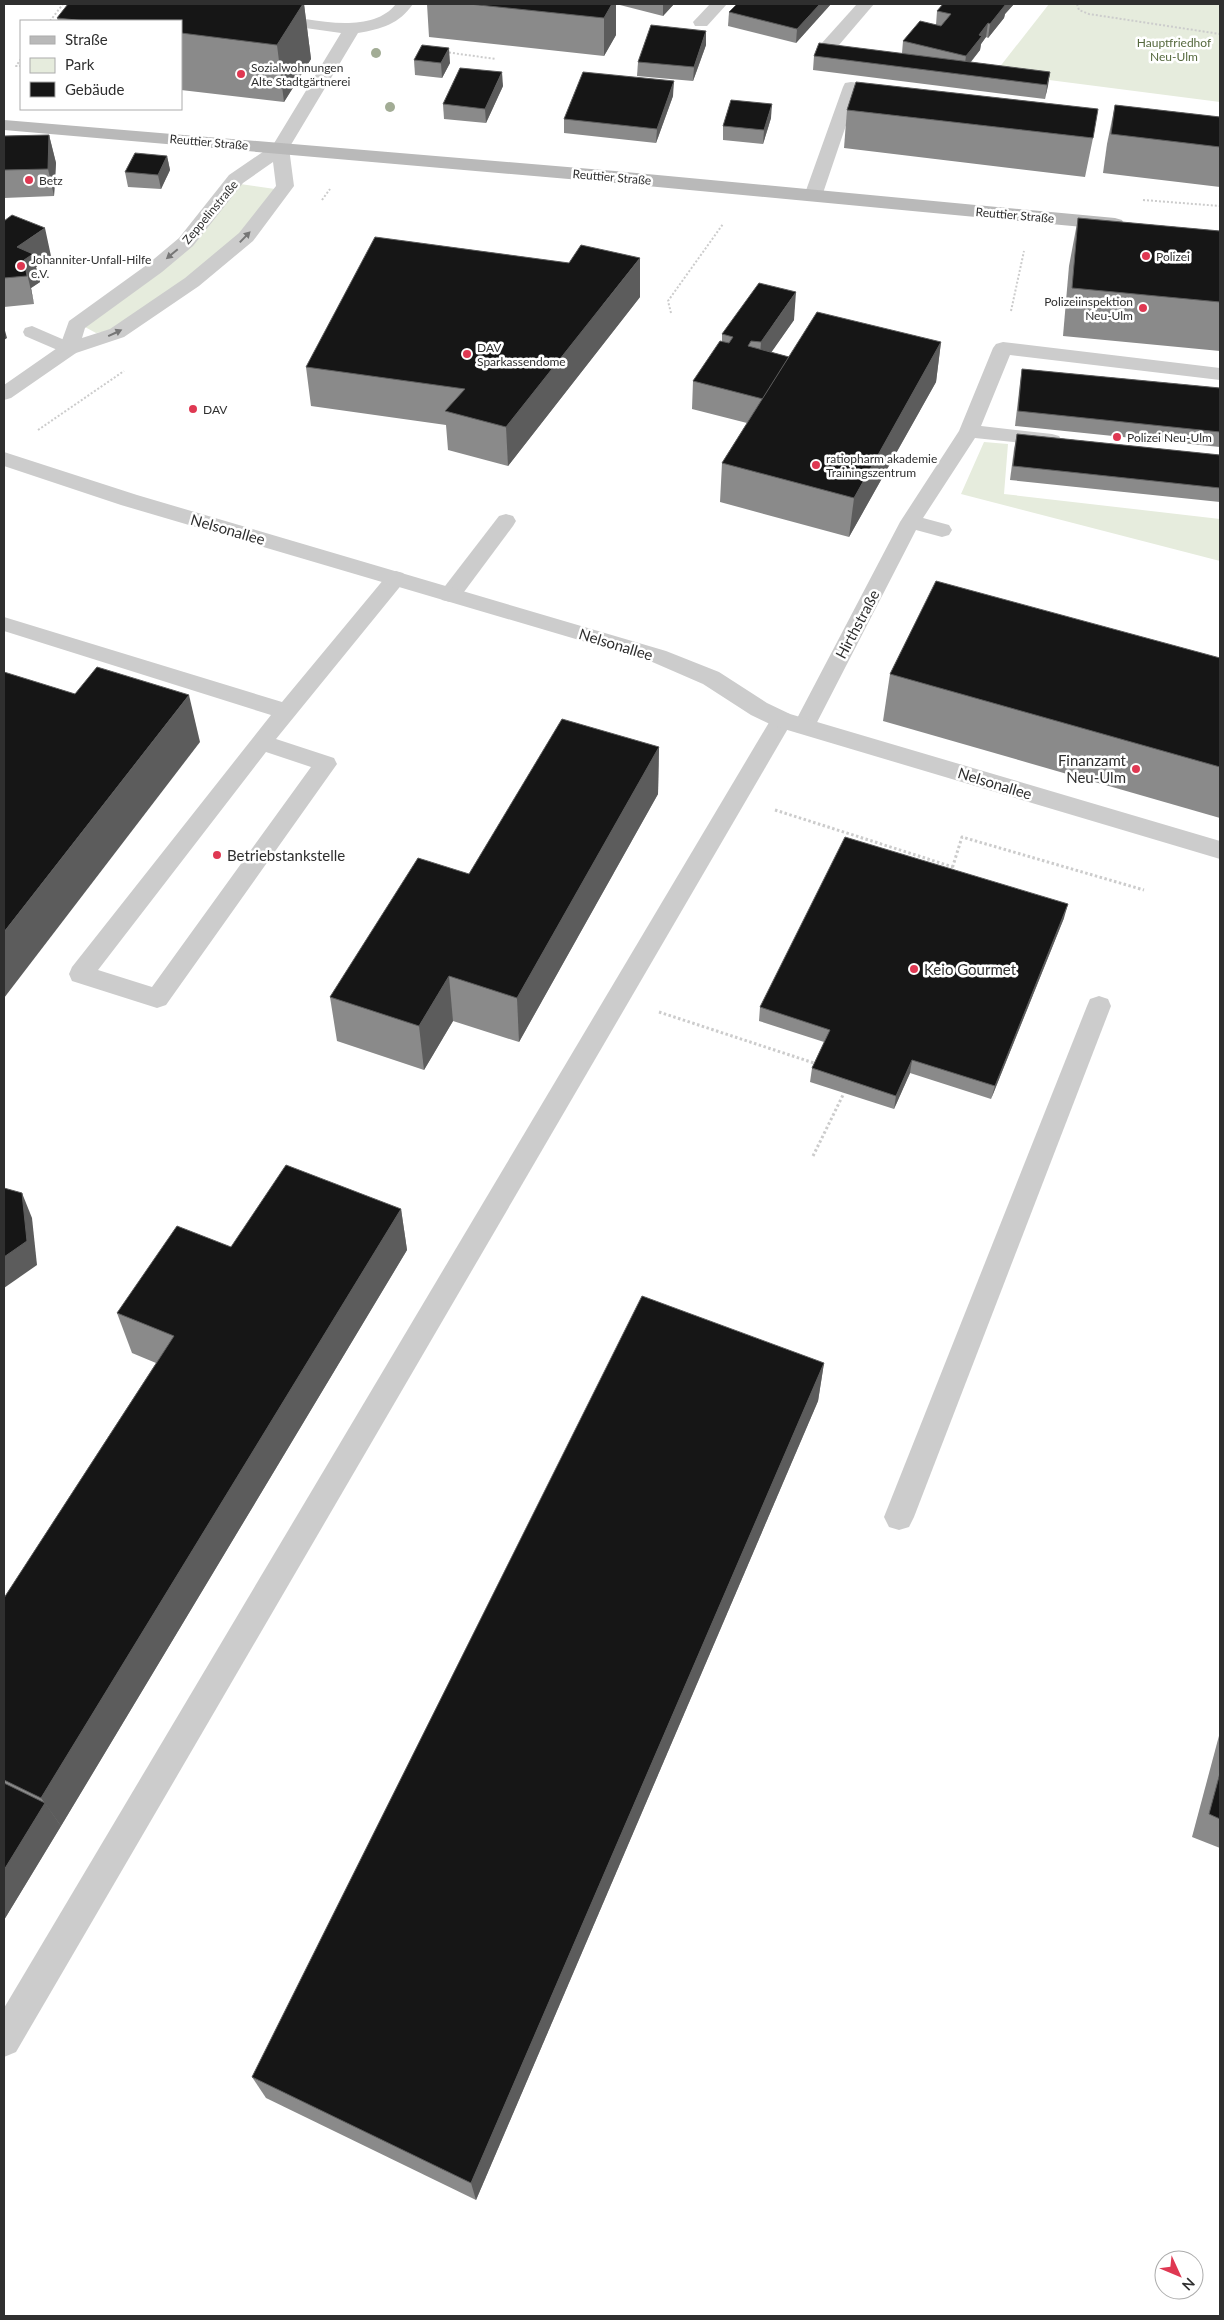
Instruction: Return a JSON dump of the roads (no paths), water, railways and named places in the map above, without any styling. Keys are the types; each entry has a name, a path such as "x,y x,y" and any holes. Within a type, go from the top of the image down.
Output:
{"main road":[{"name":"Reuttier Straße","path":"4,125 280,148 1131,226"}],"street":[{"path":"253,16 352,29 380,24 397,16 405,4"},
{"path":"701,22 719,4"},
{"path":"827,48 866,4"},
{"path":"4,394 69,349 117,333 192,282 246,237 285,186 280,148 352,29"},
{"name":"Zeppelinstraße","path":"69,349 76,325 155,268 186,242 236,180 280,148"},
{"name":"Nelsonallee","path":"4,459 129,500 658,656 711,678 760,709 793,723 1220,850"}],"lane":[{"path":"813,196 850,88 907,94"},
{"path":"32,332 69,349"},
{"name":"Hirthstraße","path":"4,2040 618,998 793,723 910,522 969,431 1004,348 1220,374"},
{"path":"969,431 1075,442"},
{"path":"450,595 506,521"},
{"path":"910,522 942,530"},
{"path":"261,742 326,764 156,998 81,974 285,711 396,578"},
{"path":"4,624 285,711"},
{"path":"898,1517 1099,1006"}],"place":[{"name":"Sozialwohnungen Alte Stadtgärtnerei","path":"241,74"},
{"name":"Betz","path":"29,180"},
{"name":"Polizei","path":"1146,256"},
{"name":"Johanniter-Unfall-Hilfe e.V.","path":"21,266"},
{"name":"Polizeiinspektion Neu-Ulm","path":"1143,308"},
{"name":"DAV Sparkassendome","path":"467,354"},
{"name":"DAV","path":"193,409"},
{"name":"Polizei Neu-Ulm","path":"1117,437"},
{"name":"ratiopharm akademie Trainingszentrum","path":"816,465"},
{"name":"Finanzamt Neu-Ulm","path":"1136,769"},
{"name":"Betriebstankstelle","path":"217,855"},
{"name":"Keio Gourmet","path":"914,969"}],"park label":[{"name":"Hauptfriedhof Neu-Ulm","path":"1174,49"}]}
